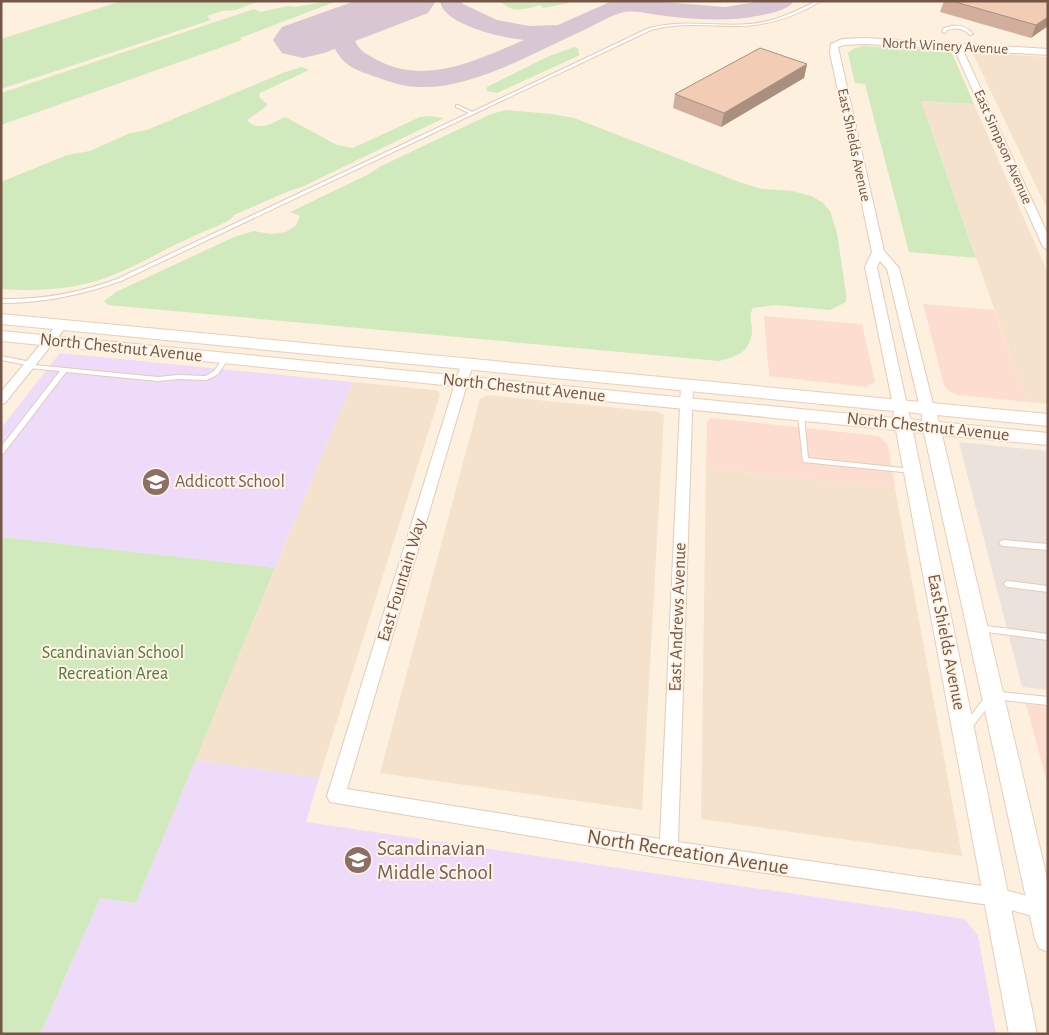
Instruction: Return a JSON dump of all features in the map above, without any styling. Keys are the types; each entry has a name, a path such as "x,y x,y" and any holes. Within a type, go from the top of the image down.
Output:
{"main road":[{"name":"North Chestnut Avenue","path":"1,319 1048,420"},
{"name":"North Chestnut Avenue","path":"1,336 1048,439"},
{"name":"East Shields Avenue","path":"900,405 1023,1034"},
{"name":"East Shields Avenue","path":"927,408 1048,939"}],"street":[{"name":"North Winery Avenue","path":"842,42 866,41 1048,52"},
{"name":"East Shields Avenue","path":"842,42 834,46 834,53 878,252 893,268 927,408"},
{"name":"East Simpson Avenue","path":"957,46 1048,247"},
{"name":"East Shields Avenue","path":"878,252 871,268 900,405"},
{"path":"1,400 62,325"},
{"name":"East Fountain Way","path":"336,796 467,364"},
{"name":"East Andrews Avenue","path":"669,850 687,385"},
{"name":"North Recreation Avenue","path":"336,796 669,850 996,897 1040,908"}],"lane":[{"path":"1,301 21,302 54,299 92,290 119,280 661,25 691,22 741,25 772,22 788,18 819,1"},
{"path":"944,32 945,29 956,27 964,28 971,34"},
{"path":"457,106 472,113"},
{"path":"1,358 30,365 158,379 179,377 209,378 218,372 226,358"},
{"path":"1,452 65,369"},
{"path":"801,415 805,460 912,472"},
{"path":"1002,543 1048,547"},
{"path":"1008,584 1048,589"},
{"path":"976,627 1048,636"},
{"path":"964,733 992,695 1048,701"}],"shaded area":[{"path":"972,52 1048,57 1048,211 1016,144"},
{"path":"921,101 974,104 1048,273 1048,404 1027,402"},
{"path":"923,304 994,310 1027,402 958,395 949,391 944,385"},
{"path":"764,316 862,324 875,382 866,387 769,376"},
{"name":"Addicott School","path":"60,353 353,382 275,568 1,537 1,428"},
{"path":"353,382 435,390 440,395 319,778 195,760"},
{"path":"487,395 658,412 664,415 642,810 380,773 480,399"},
{"path":"713,418 879,436 888,445 895,488 706,468 707,422"},
{"path":"959,442 1048,451 1048,690 1022,687"},
{"path":"706,468 895,488 962,856 701,819"},
{"path":"1026,704 1048,706 1048,786 1040,756"},
{"name":"Scandinavian Middle School","path":"195,760 319,778 306,822 965,919 978,936 996,1034 40,1034 100,898 136,903"}],"green space":[{"path":"122,1 259,1 236,10 222,11 207,16 211,20 1,89 1,39"},
{"path":"337,1 240,38 242,40 1,125 1,93 254,9 261,12 287,6 295,7"},
{"path":"501,1 566,1 569,3 543,8 540,5 514,9 509,8"},
{"path":"863,46 951,51 974,104 921,101 976,258 909,252 865,84 855,83 848,53 853,49"},
{"path":"574,47 579,49 580,55 497,93 486,91 487,87 547,57"},
{"path":"302,67 309,70 260,93 259,97 268,105 247,120 251,124 265,126 285,117 337,145 353,148 420,117 444,118 302,187 234,215 222,224 184,240 128,269 76,286 31,290 1,289 1,182 67,155 90,151 130,133 147,130 285,72"},
{"path":"506,110 574,118 739,182 762,189 792,191 811,196 822,202 830,211 837,233 846,302 830,310 776,305 753,308 750,317 751,338 746,349 731,358 719,361 108,305 104,301 116,292 234,237 254,231 271,234 286,232 296,225 300,216 290,212 491,114"},
{"name":"Scandinavian School Recreation Area","path":"1,537 275,568 136,903 100,898 40,1034 1,1034"}],"building":[{"path":"952,1 1048,1 1048,17 1036,25"},
{"path":"760,48 807,64 724,113 675,94"}],"taxiway":[{"path":"451,1 452,7 488,25 515,32 543,33 556,31"},
{"path":"353,22 348,27 343,41 349,55 375,68 398,76 419,79 440,78 461,74 482,66 631,1"},
{"path":"623,5 684,12 725,13 745,12 783,1"}],"runway":[{"path":"303,40 408,1"}],"place":[{"name":"Addicott School","path":"156,482"},
{"name":"Scandinavian Middle School","path":"358,860"}]}
